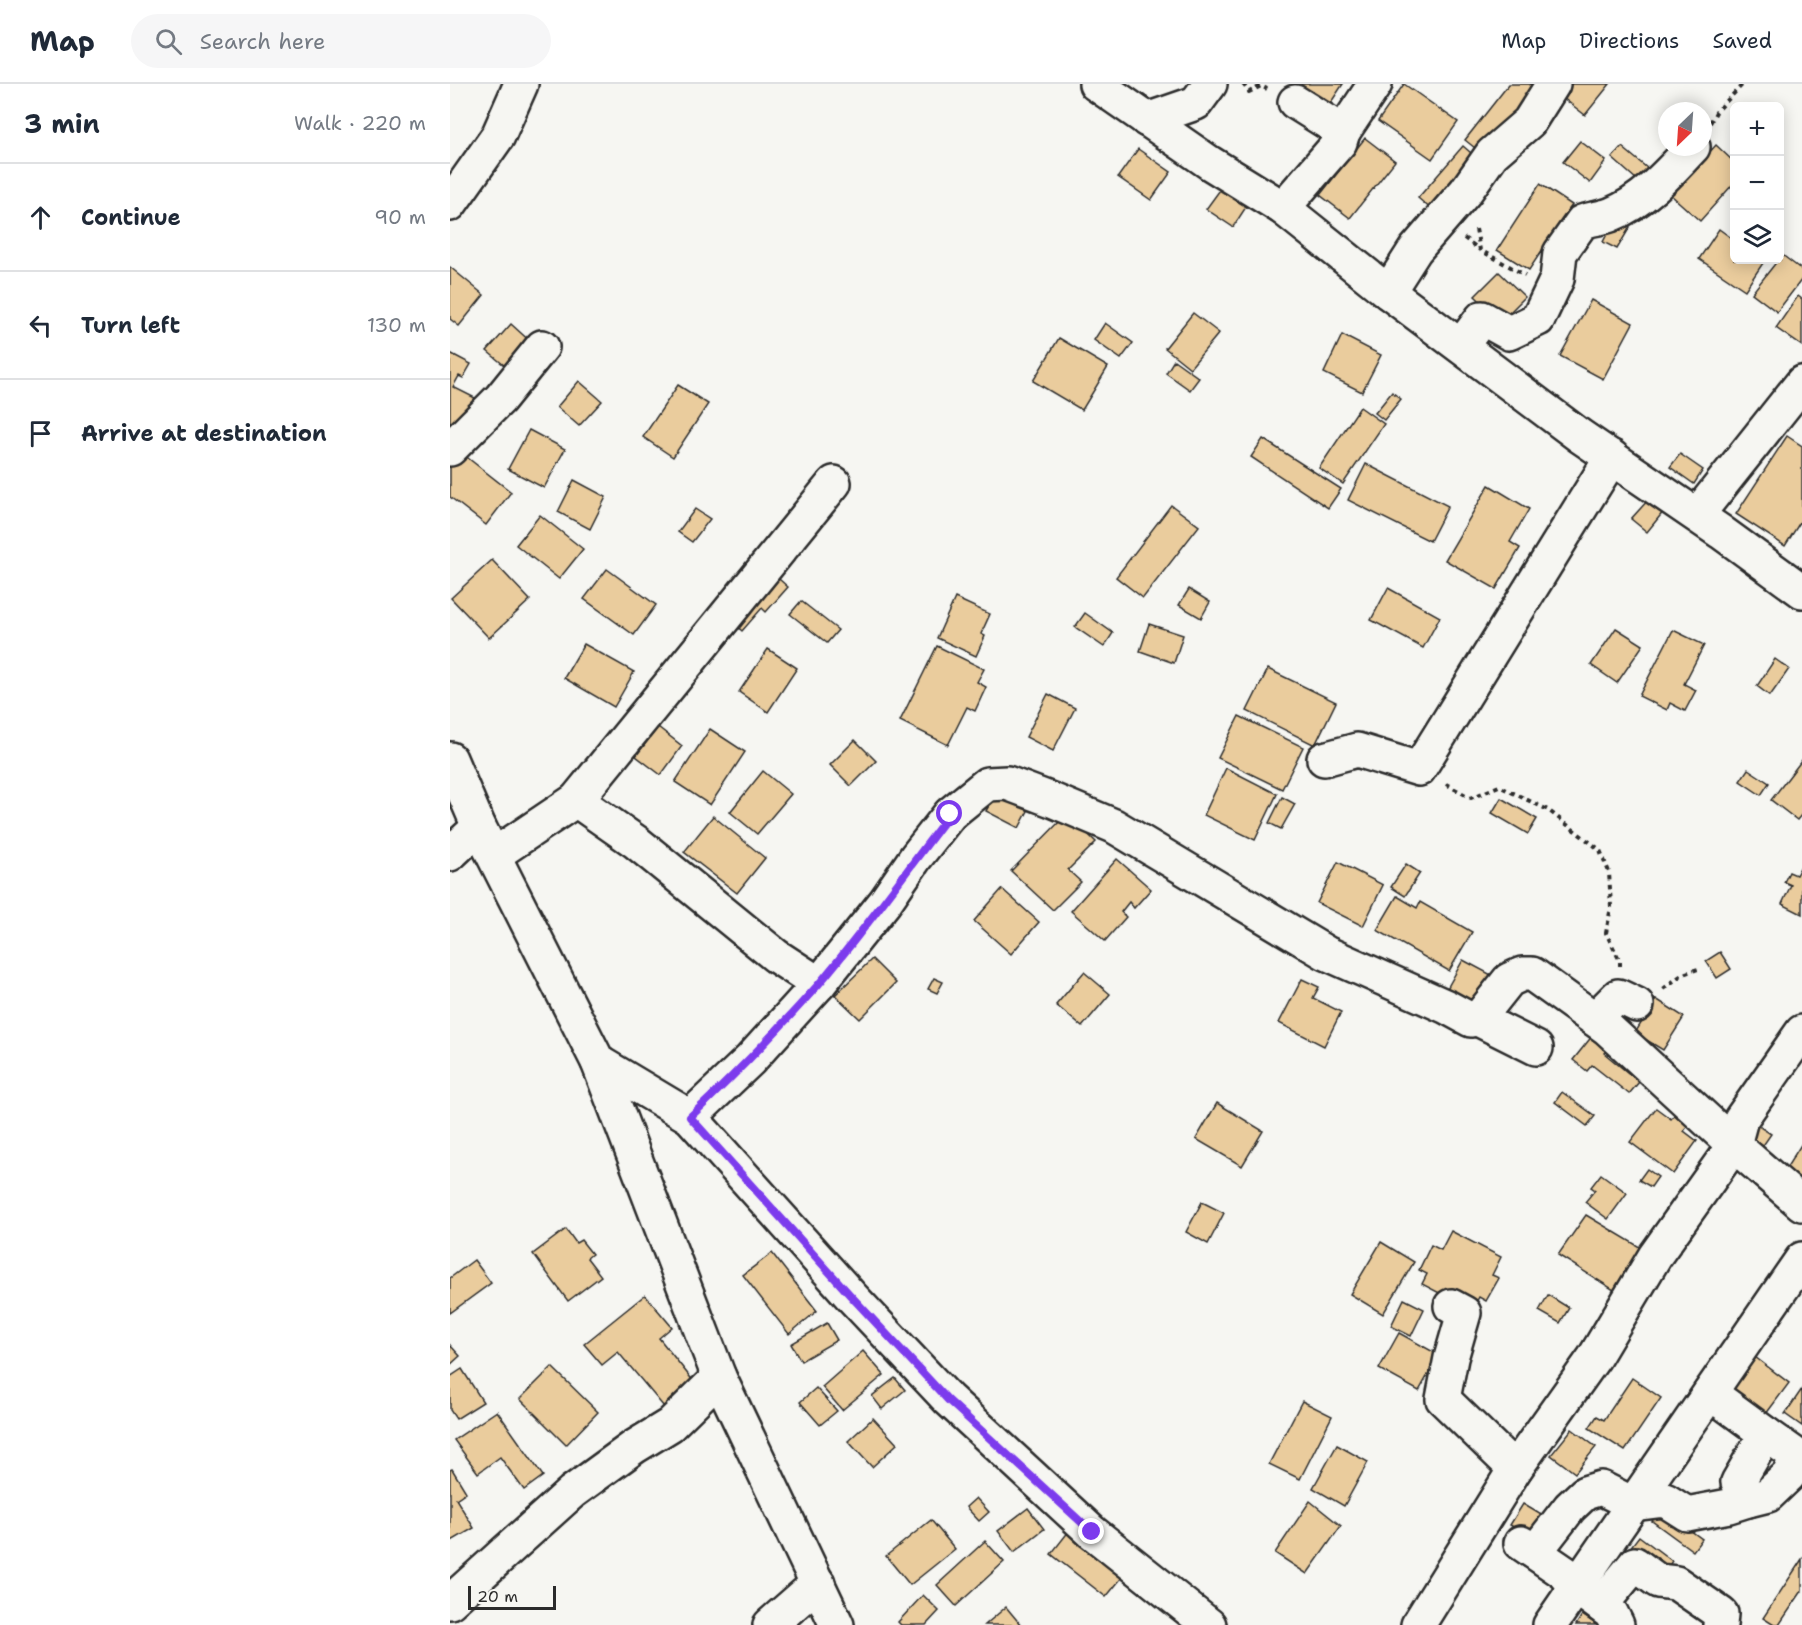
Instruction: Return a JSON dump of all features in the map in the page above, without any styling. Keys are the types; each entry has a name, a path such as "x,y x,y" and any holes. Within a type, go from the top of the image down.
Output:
{"street":[{"path":"450,204 498,136 521,84"},
{"path":"1096,84 1139,105 1210,163 1283,208 1388,292 1580,436 1697,515 1802,591"},
{"path":"1139,105 1196,103 1210,84"},
{"path":"1283,208 1340,142 1356,129 1375,84"},
{"path":"1388,292 1415,250 1466,191 1492,154 1529,122 1552,84"},
{"path":"1295,102 1356,129"},
{"path":"1461,346 1482,318 1509,333 1538,319 1557,279 1560,253 1582,222 1609,215 1637,201 1684,156"},
{"path":"450,449 500,399 542,346"},
{"path":"1697,515 1802,383"},
{"path":"1324,759 1357,750 1419,769 1612,457"},
{"path":"450,854 486,841 576,800 834,483"},
{"path":"450,759 486,841 598,1062 719,1377 837,1625"},
{"path":"690,1117 750,1060 819,984 885,902 916,857 950,814 987,784 1007,783 1114,826 1326,953 1471,1020 1479,1019 1536,1048"},
{"path":"576,800 636,842 776,956 819,984"},
{"path":"1479,1019 1509,980 1522,974 1532,974 1595,1019 1802,1204"},
{"path":"1595,1019 1628,1001"},
{"path":"1418,1625 1515,1468 1594,1358 1654,1256 1734,1145 1741,1119 1802,1032"},
{"path":"598,1062 690,1117 948,1400 1092,1532 1209,1625"},
{"path":"1598,1606 1633,1504 1802,1258"},
{"path":"1451,1306 1464,1314 1451,1358 1443,1399 1515,1468"},
{"path":"450,1602 572,1491 634,1447 670,1425 719,1377"},
{"path":"1598,1606 1565,1573 1528,1547 1584,1493 1601,1488 1633,1504 1665,1500 1687,1514 1748,1500 1738,1482 1766,1434 1710,1393"},
{"path":"1550,1625 1598,1606 1635,1564 1658,1581 1677,1583 1721,1614 1720,1625"},
{"path":"770,1625 818,1584"}],"path":[{"path":"1712,118 1743,84"},
{"path":"1466,191 1478,212 1476,231 1480,250 1534,280 1557,279"},
{"path":"1419,769 1472,798 1499,786 1548,810 1600,850 1609,872 1611,907 1606,933 1620,961 1628,1001 1659,992 1683,974 1701,968"}],"building":[{"path":"1301,84 1343,84 1324,113 1295,93"},
{"path":"1404,84 1458,122 1432,159 1378,121"},
{"path":"1509,84 1540,84 1485,156 1465,140"},
{"path":"1567,84 1610,84 1585,115 1558,94"},
{"path":"1365,138 1395,161 1350,218 1320,195"},
{"path":"1580,141 1606,161 1590,183 1563,162"},
{"path":"1716,145 1730,158 1730,187 1700,221 1671,195 1706,156 1712,156 1712,149"},
{"path":"1463,146 1478,159 1433,211 1418,198"},
{"path":"1622,147 1647,168 1637,180 1612,158"},
{"path":"1138,149 1171,172 1151,200 1118,177"},
{"path":"1540,184 1572,205 1529,270 1497,250"},
{"path":"1222,187 1248,204 1233,227 1206,209"},
{"path":"1615,219 1630,227 1617,249 1603,242"},
{"path":"1719,229 1730,237 1730,264 1762,264 1745,290 1699,259"},
{"path":"1784,256 1802,270 1802,279 1777,312 1752,293 1775,264 1784,264"},
{"path":"450,267 484,295 459,326 450,319"},
{"path":"1499,272 1525,297 1501,321 1475,296"},
{"path":"1798,296 1802,299 1802,346 1776,328"},
{"path":"1591,300 1633,323 1603,379 1560,356"},
{"path":"1193,313 1219,333 1190,368 1165,348"},
{"path":"1105,323 1133,343 1121,359 1094,340"},
{"path":"511,324 533,344 510,370 487,351"},
{"path":"1342,335 1381,355 1362,392 1324,373"},
{"path":"1059,338 1108,367 1082,410 1033,381"},
{"path":"450,353 471,364 463,378 459,376 453,387 477,399 450,426"},
{"path":"1174,360 1199,378 1190,390 1166,373"},
{"path":"579,381 602,401 579,426 557,407"},
{"path":"678,385 708,404 673,457 643,437"},
{"path":"1392,392 1401,399 1384,420 1375,413"},
{"path":"1360,407 1384,424 1343,484 1319,468"},
{"path":"529,430 565,449 544,488 508,469"},
{"path":"1787,436 1802,446 1802,519 1785,546 1736,514"},
{"path":"1263,439 1341,489 1328,508 1251,457"},
{"path":"459,451 511,492 486,525 450,497 450,462"},
{"path":"1680,454 1703,470 1694,484 1670,467"},
{"path":"1366,464 1448,506 1430,541 1348,500"},
{"path":"574,480 606,497 590,529 558,512"},
{"path":"1489,485 1529,509 1510,542 1520,548 1496,589 1445,560"},
{"path":"1649,499 1664,511 1647,532 1631,519"},
{"path":"1171,505 1199,526 1143,598 1116,577"},
{"path":"695,509 710,519 692,542 678,532"},
{"path":"540,515 583,549 559,579 516,545"},
{"path":"492,560 530,600 489,638 451,598"},
{"path":"607,569 656,605 634,635 584,599"},
{"path":"771,572 788,587 766,612 762,608 742,631 729,619"},
{"path":"1388,588 1440,617 1423,648 1371,620"},
{"path":"1189,589 1210,602 1201,618 1179,605"},
{"path":"955,598 990,614 981,634 985,636 976,656 937,638"},
{"path":"801,601 838,630 827,643 790,614"},
{"path":"1085,613 1113,633 1104,647 1075,627"},
{"path":"1149,624 1183,635 1174,663 1140,651"},
{"path":"1616,628 1643,645 1617,683 1591,665"},
{"path":"1673,630 1704,645 1684,684 1696,690 1685,711 1670,703 1667,710 1639,696"},
{"path":"584,644 634,672 614,707 564,678"},
{"path":"937,646 984,669 977,682 986,687 975,711 967,707 948,745 900,721"},
{"path":"768,649 797,668 768,712 739,692"},
{"path":"1775,659 1789,669 1770,696 1757,686"},
{"path":"1268,669 1336,702 1315,745 1247,711"},
{"path":"1048,694 1075,708 1053,751 1026,737"},
{"path":"1239,716 1303,747 1282,789 1218,758"},
{"path":"658,727 682,746 661,775 636,756"},
{"path":"710,729 745,752 710,805 675,782"},
{"path":"855,740 876,761 851,786 830,765"},
{"path":"1802,760 1802,814 1797,820 1771,800"},
{"path":"1226,768 1277,794 1255,840 1204,815"},
{"path":"1748,769 1769,783 1761,795 1740,781"},
{"path":"763,771 791,794 757,834 730,812"},
{"path":"998,790 1030,807 1019,828 986,811"},
{"path":"1282,797 1295,804 1281,829 1269,823"},
{"path":"1501,798 1537,819 1528,834 1492,813"},
{"path":"1067,814 1096,842 1068,870 1081,882 1053,910 1011,871"},
{"path":"713,816 765,858 737,893 684,852"},
{"path":"1117,859 1151,889 1134,908 1129,902 1121,912 1126,917 1105,941 1071,911"},
{"path":"1338,862 1383,885 1363,926 1317,903"},
{"path":"1406,864 1420,873 1405,896 1391,887"},
{"path":"1802,864 1802,914 1782,904 1791,885 1784,882 1789,872 1796,875"},
{"path":"1002,889 1039,922 1011,954 974,921"},
{"path":"1397,896 1417,908 1420,902 1472,932 1449,971 1377,930"},
{"path":"1720,952 1731,969 1717,978 1706,961"},
{"path":"872,959 896,983 860,1019 835,995"},
{"path":"1463,960 1497,978 1479,1012 1444,994"},
{"path":"1084,972 1110,994 1082,1027 1056,1005"},
{"path":"934,978 943,982 937,993 928,989"},
{"path":"1302,979 1319,987 1313,998 1341,1012 1324,1046 1279,1023"},
{"path":"1656,999 1684,1017 1663,1050 1635,1033"},
{"path":"1597,1030 1613,1042 1604,1053 1639,1082 1629,1094 1592,1065 1587,1071 1573,1060"},
{"path":"1562,1092 1595,1116 1587,1126 1555,1102"},
{"path":"1217,1103 1263,1131 1242,1166 1196,1139"},
{"path":"1656,1108 1671,1119 1675,1114 1689,1124 1684,1131 1697,1141 1673,1174 1630,1142"},
{"path":"1757,1125 1771,1134 1762,1147 1749,1138"},
{"path":"1802,1143 1802,1180 1785,1170"},
{"path":"1647,1169 1658,1177 1651,1187 1639,1180"},
{"path":"1601,1174 1627,1193 1608,1219 1585,1202 1595,1190 1591,1187"},
{"path":"1202,1202 1224,1213 1208,1244 1186,1232"},
{"path":"1586,1215 1643,1249 1617,1292 1558,1255"},
{"path":"566,1229 576,1243 581,1240 592,1254 587,1258 601,1276 568,1301 533,1254"},
{"path":"1451,1231 1501,1257 1492,1275 1499,1278 1486,1301 1479,1297 1472,1310 1422,1284 1427,1274 1419,1270 1431,1245 1441,1250"},
{"path":"1381,1242 1414,1262 1383,1314 1350,1294"},
{"path":"772,1253 817,1311 789,1334 743,1275"},
{"path":"474,1260 491,1283 450,1313 450,1278"},
{"path":"645,1295 672,1327 659,1338 694,1382 664,1407 618,1352 602,1365 584,1344"},
{"path":"1548,1295 1569,1308 1560,1323 1539,1311"},
{"path":"1404,1299 1424,1309 1411,1336 1391,1326"},
{"path":"827,1323 837,1340 801,1361 791,1344"},
{"path":"1399,1333 1439,1355 1419,1391 1379,1369"},
{"path":"450,1345 460,1356 450,1365"},
{"path":"863,1351 884,1375 842,1410 822,1387"},
{"path":"1755,1357 1789,1383 1760,1422 1725,1397"},
{"path":"552,1367 598,1412 566,1445 520,1399"},
{"path":"462,1369 483,1402 456,1419 450,1410 450,1377"},
{"path":"895,1378 905,1390 882,1409 872,1396"},
{"path":"1632,1378 1661,1398 1625,1451 1589,1428 1597,1416 1604,1420"},
{"path":"816,1388 837,1411 820,1425 800,1402"},
{"path":"1802,1389 1802,1426 1785,1414"},
{"path":"1302,1401 1332,1416 1300,1479 1269,1464"},
{"path":"497,1411 543,1476 524,1490 500,1457 478,1473 454,1440"},
{"path":"873,1418 897,1444 872,1467 848,1441"},
{"path":"1572,1429 1596,1447 1575,1473 1551,1455"},
{"path":"1337,1445 1368,1462 1344,1506 1313,1488"},
{"path":"452,1469 466,1492 456,1499 474,1528 450,1542 450,1470"},
{"path":"976,1498 989,1512 979,1521 966,1507"},
{"path":"1310,1501 1341,1526 1307,1574 1275,1553"},
{"path":"1523,1504 1548,1519 1536,1540 1510,1525"},
{"path":"1028,1508 1044,1529 1014,1552 998,1531"},
{"path":"1661,1509 1702,1539 1693,1551 1652,1521"},
{"path":"931,1520 955,1549 910,1585 886,1556"},
{"path":"1069,1531 1124,1575 1106,1597 1051,1554"},
{"path":"1639,1536 1672,1561 1662,1575 1629,1549"},
{"path":"985,1541 1004,1562 956,1606 937,1585"},
{"path":"1802,1559 1802,1591 1779,1625 1774,1625 1763,1618"},
{"path":"923,1595 939,1611 926,1625 901,1625 898,1622"},
{"path":"1006,1607 1021,1625 985,1625"},
{"path":"1582,1615 1597,1625 1576,1625"}],"route":[{"path":"950,814 916,857 885,902 819,984 750,1060 690,1117 948,1400 1092,1532"}]}
